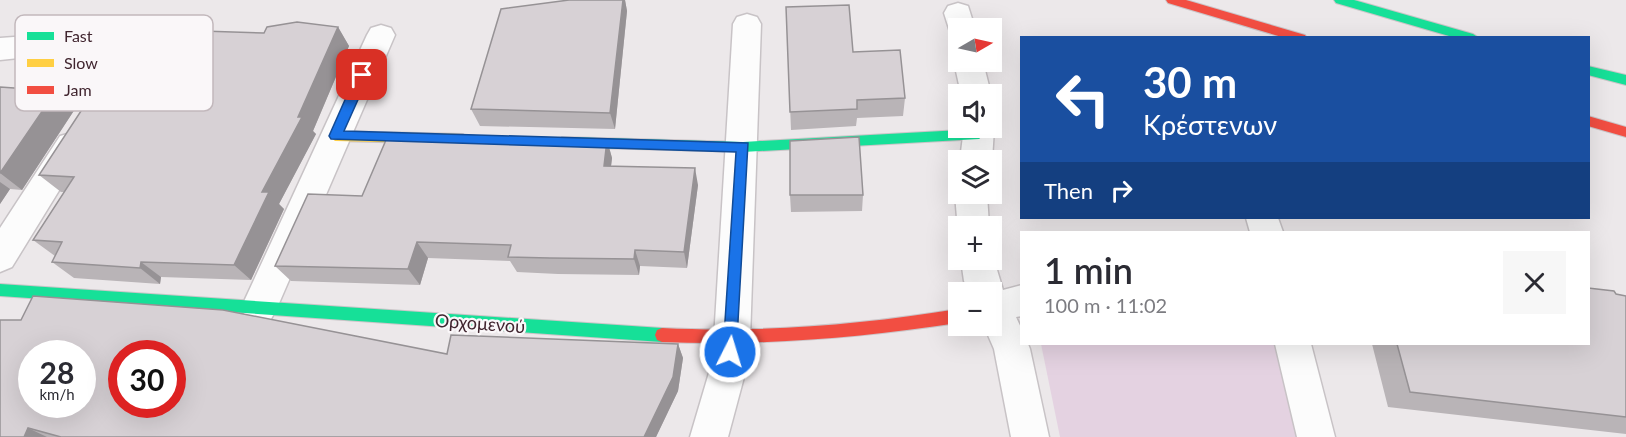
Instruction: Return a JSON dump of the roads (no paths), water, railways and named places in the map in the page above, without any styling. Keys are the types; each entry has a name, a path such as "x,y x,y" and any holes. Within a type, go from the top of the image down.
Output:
{"street":[{"path":"1172,0 1294,36"},
{"path":"1340,0 1466,36"},
{"path":"709,437 729,366 732,339 743,147 747,24"},
{"path":"259,308 381,35"},
{"path":"0,49 15,47"},
{"path":"1590,71 1626,80"},
{"path":"0,257 93,111"},
{"path":"1590,122 1626,132"},
{"path":"335,136 479,140"},
{"path":"551,142 743,147 978,141"},
{"name":"Ορχομενού","path":"0,290 477,325 732,339 886,328 948,318"},
{"path":"1002,318 1012,349 1030,437"},
{"path":"1293,345 1316,437"}]}
